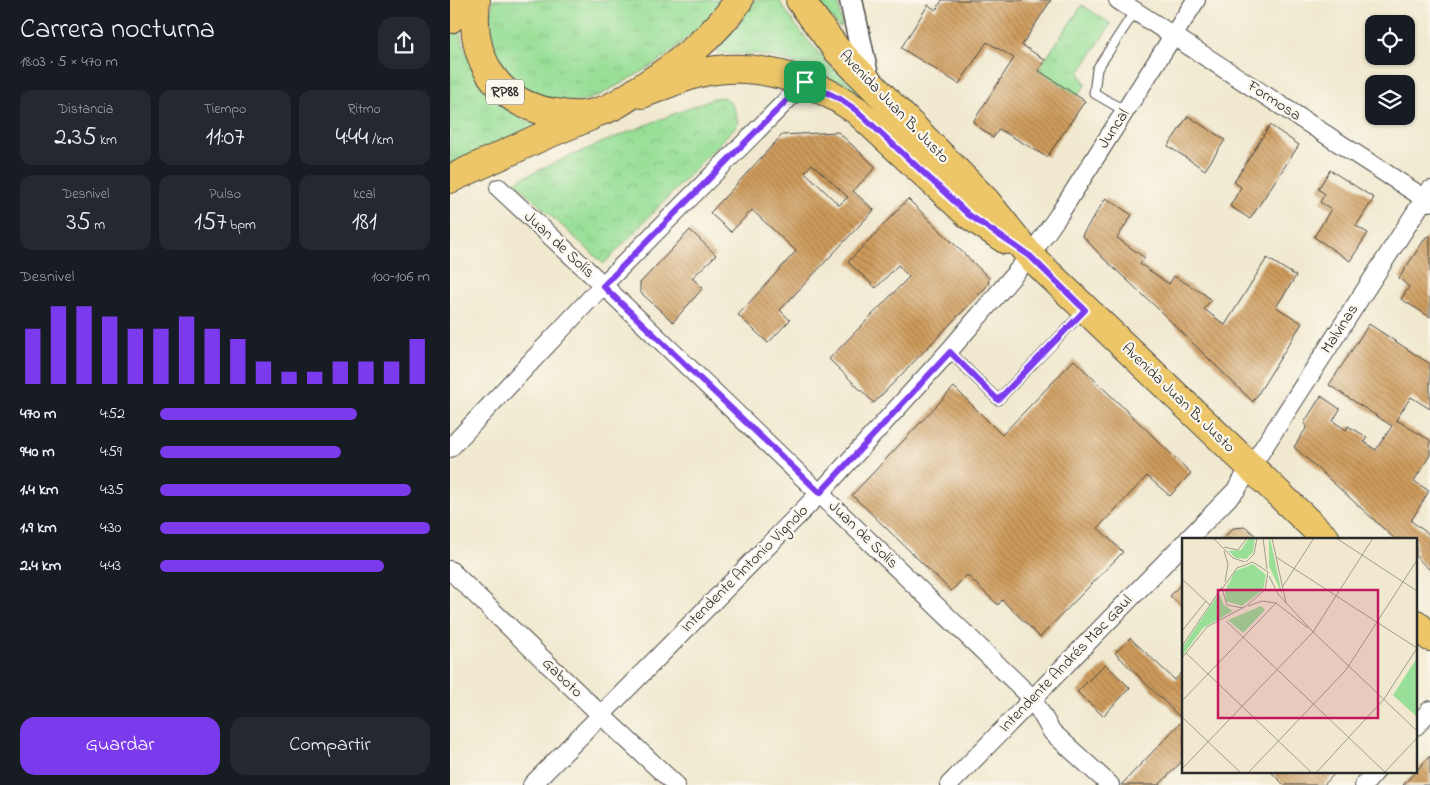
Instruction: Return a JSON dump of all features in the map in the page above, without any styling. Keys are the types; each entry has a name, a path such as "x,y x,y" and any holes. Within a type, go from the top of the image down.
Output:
{"main road":[{"path":"450,19 463,0"},
{"name":"RP88","path":"476,0 474,14 475,34 480,54 486,70 505,92 529,106 546,112 573,115 611,107"},
{"name":"RP88","path":"450,179 611,107 657,78 700,44 739,0"},
{"name":"Avenida Juan B. Justo","path":"800,0 837,50 984,200 1030,256 1325,538"},
{"name":"Avenida Juan B. Justo","path":"611,107 699,73 719,70 762,71 805,82 840,99 856,110 969,215 1030,256"},
{"path":"1418,626 1430,637"}],"street":[{"path":"851,0 868,80"},
{"name":"Formosa","path":"1118,0 1428,197"},
{"name":"Juncal","path":"1030,256 1058,216 1196,0"},
{"path":"450,448 603,286 805,82"},
{"name":"Juan de Solís","path":"499,188 820,493 1032,698 1052,732 1110,785"},
{"name":"Malvinas","path":"1250,468 1428,197"},
{"name":"Intendente Antonio Vignolo","path":"532,785 820,493 950,352 1030,256"},
{"path":"1189,538 1236,490 1250,468"},
{"name":"Intendente Andrés Mac Gaul","path":"949,785 1182,545"},
{"name":"Gaboto","path":"450,570 676,785"},
{"path":"1418,724 1430,710"},
{"path":"1364,785 1375,772"}],"lane":[{"path":"1125,111 1094,92 1097,69 1135,11"},
{"path":"950,352 998,400 1085,310"}],"green space":[{"path":"493,0 726,0 716,12 665,57 596,97 569,102 538,97 508,79 493,52 489,32"},
{"path":"754,0 779,0 787,14 806,38 859,92 857,94 822,75 786,61 760,55 717,52 716,50 740,22"},
{"path":"818,0 838,0 842,26 840,27 833,21"},
{"path":"1082,5 1111,24 1079,73 1086,84 1078,96 1038,70"},
{"path":"457,21 467,55 475,71 495,99 523,119 540,126 450,169 450,31"},
{"path":"723,97 734,108 738,124 604,264 514,182 613,138 714,98"}],"building":[{"path":"942,0 1051,0 1022,45 1045,60 1038,70 1085,101 1047,157 999,129 993,138 973,122 1014,58 987,42 959,84 901,48 928,5 936,10"},
{"path":"1188,116 1225,140 1205,170 1168,146"},
{"path":"1270,125 1299,145 1250,219 1230,206 1241,187 1234,182"},
{"path":"838,132 876,167 853,191 874,210 780,310 790,320 768,343 738,315 796,251 752,210 731,232 710,213 782,135","holes":["812,164 848,197 839,205 805,172"]},
{"path":"1330,170 1374,198 1356,226 1368,233 1350,261 1314,237 1331,209 1320,202 1325,194 1318,189"},
{"path":"1106,198 1132,215 1117,238 1145,258 1140,264 1169,284 1174,276 1204,294 1211,300 1204,309 1225,325 1267,258 1296,276 1276,307 1302,323 1253,402 1103,258 1082,235"},
{"path":"908,199 989,278 988,285 874,403 829,359 909,277 898,265 876,288 848,262"},
{"path":"690,230 716,255 692,278 703,288 673,322 640,292 640,283"},
{"path":"1430,236 1430,317 1401,299 1409,287 1399,278 1426,237"},
{"path":"1369,324 1430,364 1430,409 1411,397 1396,420 1430,440 1430,455 1414,481 1429,491 1411,521 1430,535 1430,570 1418,559 1418,538 1394,538 1294,447 1307,427 1304,423 1321,396 1340,409 1333,421 1346,430 1348,426 1367,437 1364,442 1376,450 1392,426 1329,385"},
{"path":"1074,360 1191,473 1170,496 1147,476 1098,528 1123,552 1040,637 1002,600 998,605 967,575 951,591 852,495 954,387 1002,435"},
{"path":"1246,527 1258,538 1224,538 1233,528"},
{"path":"1182,583 1182,607 1170,596"},
{"path":"1130,638 1175,680 1182,672 1182,719 1115,653"},
{"path":"1105,664 1130,688 1103,716 1077,692"},
{"path":"1182,721 1182,761 1159,785 1121,785"},
{"path":"1430,756 1430,785 1403,785 1415,772 1418,772 1418,769"},
{"path":"1271,772 1336,772 1324,785 1284,785"}],"route":[{"path":"805,82 822,89 856,110 969,215 1030,256 1085,310 998,400 950,352 820,493 603,286 805,82"}]}
